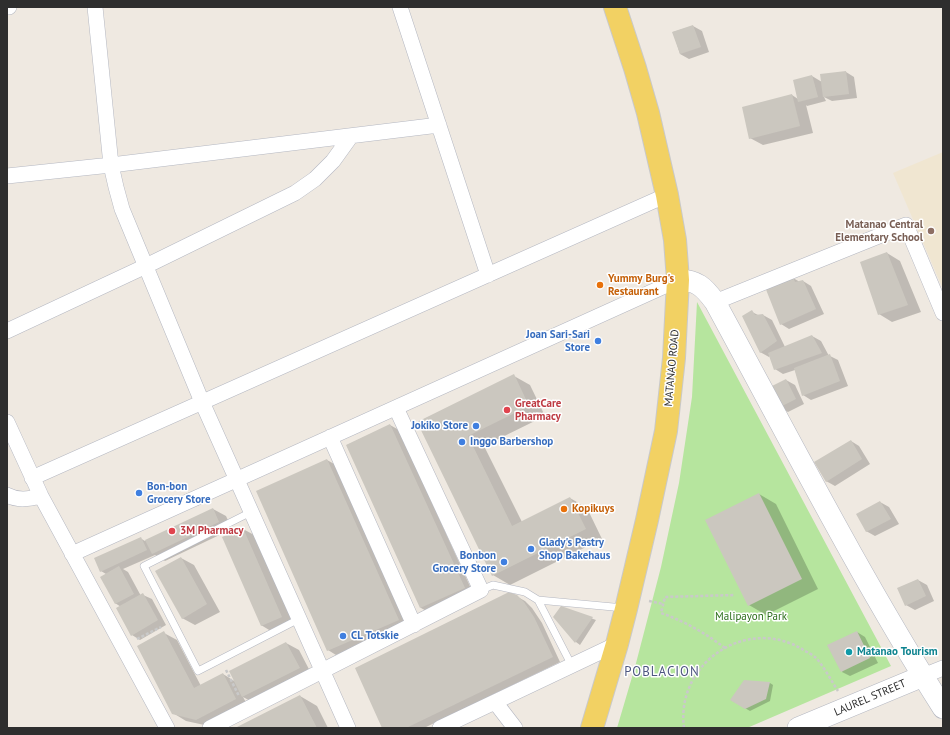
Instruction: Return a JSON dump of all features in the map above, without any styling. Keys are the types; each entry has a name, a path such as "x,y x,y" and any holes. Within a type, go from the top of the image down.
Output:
{"main road":[{"name":"MATANAO ROAD","path":"592,728 626,609 666,431 674,358 678,280 675,240 667,195 648,113 615,7"}],"street":[{"path":"94,7 111,165 122,209 202,402 348,728"},
{"path":"400,7 488,275"},
{"path":"7,176 111,165 439,125"},
{"path":"7,330 146,266 295,193 315,179 334,161 351,136"},
{"path":"32,478 667,195"},
{"path":"715,302 906,225 943,312"},
{"path":"72,554 678,280 688,280 697,283 708,292 715,302 834,522 943,708"},
{"path":"210,728 481,590 396,408"},
{"path":"7,422 41,496 167,728"},
{"path":"330,437 414,625"},
{"path":"7,495 25,500 41,496"},
{"path":"440,728 617,644"},
{"name":"LAUREL STREET","path":"798,728 943,668"},
{"path":"495,702 515,728"}],"lane":[{"path":"251,512 144,566 198,671 299,619"},
{"path":"481,590 493,585 526,592 538,600 626,609"},
{"path":"538,600 572,666"}],"path":[{"path":"725,648 713,638 695,627 661,613 665,597 734,595"},
{"path":"123,647 172,621"},
{"path":"684,728 683,720 685,698 691,682 700,669 712,656 725,648 741,641 757,638 772,638 788,642 816,658 828,674 848,707"},
{"path":"220,659 246,710"}],"shaded area":[{"name":"Matanao Central Elementary School","path":"943,152 943,289 893,173"}],"green space":[{"name":"Malipayon Park","path":"697,302 891,666 747,728 617,728 635,667 661,567 679,483 692,397"}],"building":[{"path":"693,25 701,47 680,54 672,32"},
{"path":"846,71 849,94 823,97 820,74"},
{"path":"812,75 818,97 798,102 793,80"},
{"path":"792,94 800,126 749,139 742,107"},
{"path":"887,252 908,305 878,315 860,262"},
{"path":"793,277 795,282 803,280 816,309 780,325 765,287"},
{"path":"752,310 755,315 763,314 777,341 760,353 742,316"},
{"path":"812,335 822,353 774,370 768,353"},
{"path":"830,354 840,381 802,396 794,368"},
{"path":"514,374 529,406 468,436 512,526 570,497 586,529 492,576 417,422"},
{"path":"786,379 796,399 778,408 770,387"},
{"path":"390,424 465,588 420,608 346,445"},
{"path":"851,440 862,459 826,482 814,462"},
{"path":"327,459 399,620 327,651 256,491"},
{"path":"759,493 802,579 748,606 705,520"},
{"path":"880,501 891,519 866,532 856,514"},
{"path":"213,508 219,522 152,554 145,540"},
{"path":"243,528 282,617 261,626 222,537"},
{"path":"141,537 147,550 100,572 94,558"},
{"path":"181,557 207,604 182,619 155,571"},
{"path":"119,566 134,594 115,604 100,577"},
{"path":"918,579 926,596 905,606 897,588"},
{"path":"509,592 517,595 524,602 534,617 553,657 406,728 382,728 355,668"},
{"path":"143,593 158,620 131,636 116,608"},
{"path":"561,606 593,617 575,643 553,617"},
{"path":"164,631 194,688 223,673 236,699 196,720 172,714 137,646"},
{"name":"Matanao Tourism","path":"857,631 870,658 841,672 827,645"},
{"path":"286,642 300,668 242,697 229,671"},
{"path":"744,680 770,682 766,699 745,709 730,700"},
{"path":"300,695 317,728 235,728"}],"place":[{"name":"Matanao Central Elementary School","path":"931,231"},
{"name":"Yummy Burg's Restaurant","path":"600,285"},
{"name":"Joan Sari-Sari Store","path":"598,341"},
{"name":"GreatCare Pharmacy","path":"507,410"},
{"name":"Jokiko Store","path":"476,426"},
{"name":"Inggo Barbershop","path":"462,442"},
{"name":"Bon-bon Grocery Store","path":"139,493"},
{"name":"Kopikuys","path":"564,509"},
{"name":"3M Pharmacy","path":"172,531"},
{"name":"Glady's Pastry Shop Bakehaus","path":"531,549"},
{"name":"Bonbon Grocery Store","path":"504,562"},
{"name":"CL Totskie","path":"343,636"},
{"name":"Matanao Tourism","path":"849,652"}],"district":[{"name":"POBLACION","path":"662,672"}]}
